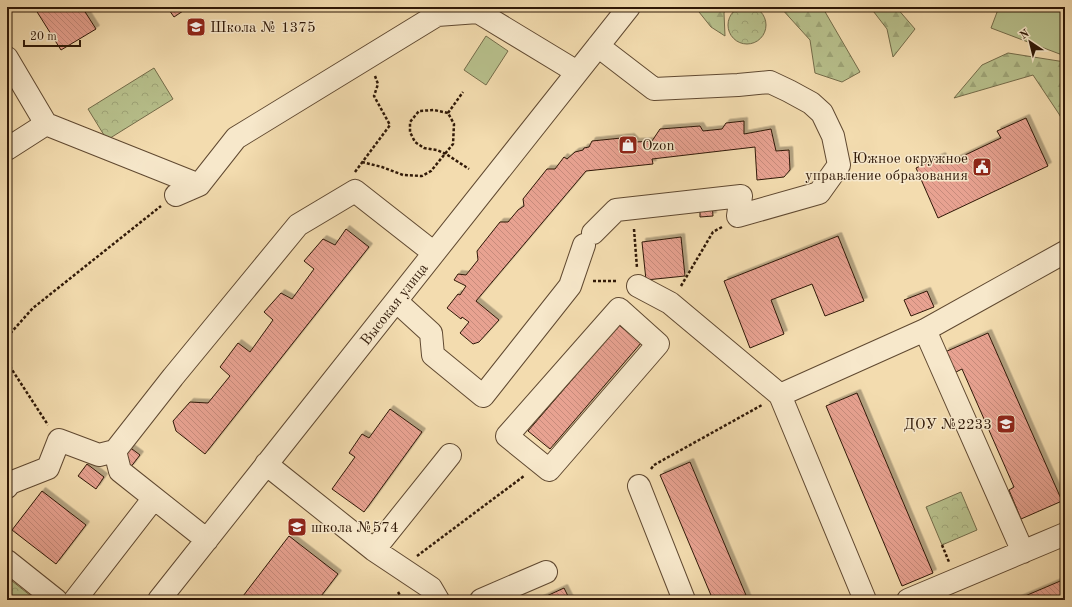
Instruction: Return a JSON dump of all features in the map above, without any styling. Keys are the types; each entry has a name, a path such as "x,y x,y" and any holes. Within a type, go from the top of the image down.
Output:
{"street":[{"name":"Высокая улица","path":"159,600 628,7"},
{"path":"176,195 199,185 236,138 437,15 478,12 577,72"},
{"path":"396,301 431,333 434,355 483,396 570,286 588,239 616,210 741,196 738,216 819,193 838,165 833,136 822,113 811,103 770,82 654,89 598,46"},
{"path":"7,58 46,124 199,185"},
{"path":"7,149 46,124"},
{"path":"7,487 10,483 48,468 59,440 99,455 115,451 173,377 298,225 355,190 434,253"},
{"path":"780,395 926,330 1065,252"},
{"path":"632,321 654,295 780,395 865,600"},
{"path":"619,309 658,344 549,470 540,463 507,436 619,309"},
{"path":"926,330 1022,552"},
{"path":"115,451 120,471 206,540"},
{"path":"374,550 450,455"},
{"path":"266,464 374,550 431,588 438,600"},
{"path":"639,486 684,600"},
{"path":"75,600 154,498"},
{"path":"908,600 1065,534"},
{"path":"7,561 56,600"},
{"path":"482,600 546,572"}],"path":[{"path":"353,192 348,181 390,124 374,96 378,84 370,56"},
{"path":"448,113 463,92"},
{"path":"362,162 382,167 403,175 422,176 431,171 446,154 453,144 454,124 448,113 434,110 419,111 410,122 410,132 415,142 424,148 437,150 446,154 469,170"},
{"path":"7,337 33,308 176,195"},
{"path":"633,208 654,295"},
{"path":"654,295 713,232 738,216"},
{"path":"7,362 59,440"},
{"path":"639,486 654,465 780,395"},
{"path":"402,568 540,463"}],"green space":[{"path":"747,6 760,12 766,25 760,38 747,44 734,38 728,25 734,12"},
{"path":"695,7 726,7 724,13 725,36 711,27"},
{"path":"780,7 820,7 824,10 860,72 842,82 815,73 810,40"},
{"path":"870,7 896,7 915,29 893,57 887,29"},
{"path":"999,7 1065,8 1065,56 991,28"},
{"path":"486,36 508,51 486,85 464,70"},
{"path":"1008,53 1065,62 1065,125 1033,75 954,98 982,65"},
{"path":"154,68 173,99 107,140 88,109"},
{"path":"961,492 977,530 942,545 926,507"},
{"path":"7,577 36,600 7,600"}],"building":[{"path":"34,7 82,7 96,29 61,50"},
{"path":"167,7 189,7 174,17"},
{"name":"Южное окружное управление образования","path":"1026,118 1048,166 938,218 916,168 942,156 946,164 1001,138 997,131"},
{"path":"744,121 744,134 771,129 776,151 789,150 790,170 784,177 757,180 755,147 652,159 653,164 586,171 476,301 499,320 479,342 473,344 460,333 469,322 462,317 461,319 447,308 458,294 460,295 466,286 454,280 458,274 466,275 478,260 477,251 500,222 508,222 518,210 524,206 523,199 547,169 555,169 564,157 567,159 575,152 589,147 592,141 631,137 636,142 652,141 660,129 700,126 703,131 722,129 726,123"},
{"path":"712,203 713,216 700,217 700,204"},
{"path":"346,229 369,247 205,454 176,431 173,421 190,402 208,403 230,376 220,367 238,343 250,352 273,320 264,312 281,293 292,299 314,269 304,261 323,239 335,245"},
{"path":"838,236 864,301 825,316 812,284 771,300 784,334 750,348 724,281"},
{"path":"681,237 685,276 646,280 642,242"},
{"path":"927,291 934,307 911,316 904,300"},
{"path":"619,325 641,343 550,449 528,431"},
{"path":"988,333 1062,501 1021,519 1009,490 1014,487 962,369 954,373 945,352"},
{"path":"857,393 933,573 902,586 826,406"},
{"path":"390,409 422,432 364,512 332,489 355,457 349,453 362,434 369,438"},
{"path":"128,446 140,455 130,468 119,459"},
{"path":"690,462 748,600 713,600 660,475"},
{"path":"87,464 104,477 96,489 78,476"},
{"path":"42,491 86,525 56,564 12,530"},
{"path":"289,536 338,574 318,600 240,600"},
{"path":"1065,579 1065,600 1016,600 1018,599"},
{"path":"564,588 570,600 538,600"}],"place":[{"name":"Школа № 1375","path":"196,27"},
{"name":"Ozon","path":"628,145"},
{"name":"Южное окружное управление образования","path":"982,167"},
{"name":"ДОУ №2233","path":"1006,424"},
{"name":"школа №574","path":"297,527"}]}
